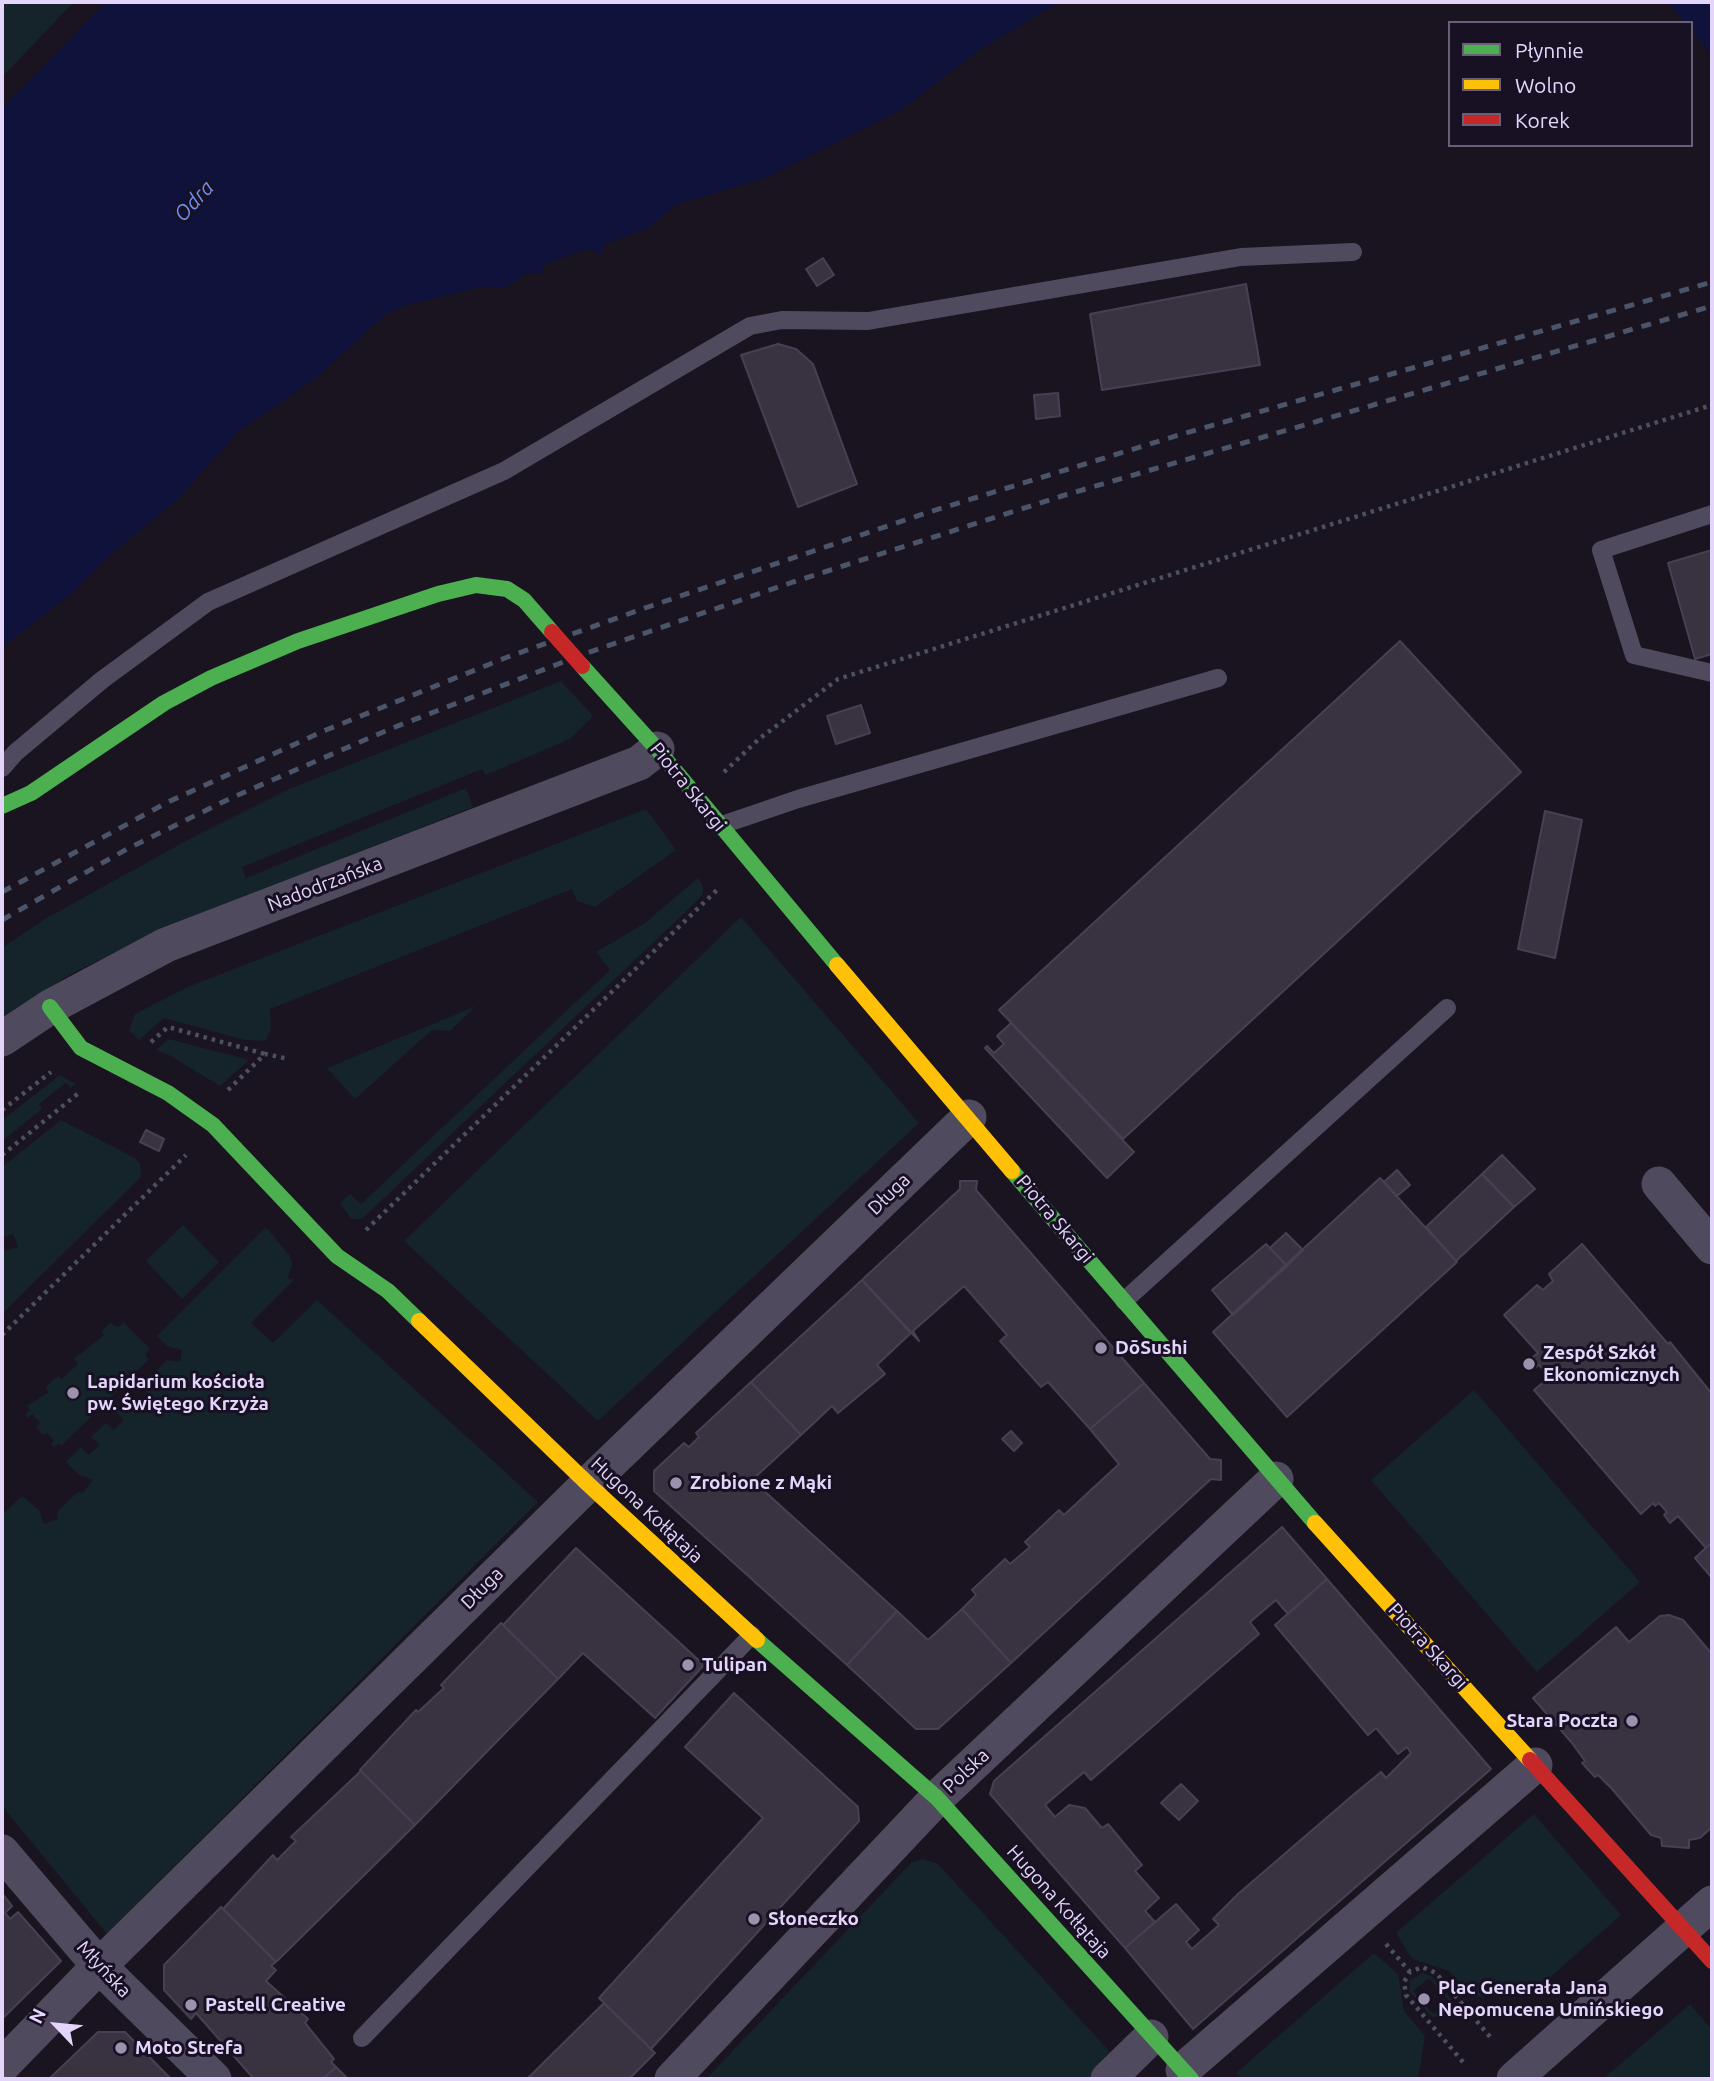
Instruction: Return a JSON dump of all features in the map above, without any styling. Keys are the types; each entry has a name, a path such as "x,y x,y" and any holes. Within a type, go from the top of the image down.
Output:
{"street":[{"name":"Piotra Skargi","path":"2,806 32,793 140,719 211,678 298,641 438,594 476,585 507,589 524,600 657,749 719,826 1276,1479 1712,1961"},
{"name":"Nadodrzańska","path":"2,1039 50,1007 166,945 639,763 657,749"},
{"name":"Hugona Kołłątaja","path":"50,1007 75,1043 173,1096 215,1127 337,1256 388,1291 588,1484 752,1635 937,1798 1187,2074"},
{"name":"Długa","path":"2,2066 99,1966 588,1484 969,1117"},
{"path":"1659,1184 1712,1247"},
{"name":"Polska","path":"672,2079 937,1798 1276,1479"},
{"path":"1187,2074 1535,1765"},
{"name":"Młyńska","path":"2,1852 99,1966 214,2079"},
{"path":"1514,2079 1712,1903"},
{"path":"1108,2079 1151,2037"}],"lane":[{"path":"2,768 15,753 102,680 215,598 505,471 757,324 792,319 868,321 1241,257 1353,252"},
{"path":"1712,514 1601,550 1634,655 1712,673"},
{"path":"719,826 798,799 1218,678"},
{"path":"1124,1301 1447,1007"},
{"path":"362,2038 752,1635"}],"path":[{"path":"696,797 759,738 838,679 1712,405"},
{"path":"337,1256 719,888 712,879"},
{"path":"143,1049 168,1027 289,1059"},
{"path":"220,1098 265,1054"},
{"path":"2,1155 112,1065"},
{"path":"2,1110 56,1067"},
{"path":"2,1335 215,1127"},
{"path":"1385,1943 1410,1972"},
{"path":"1463,2062 1406,1995 1404,1982 1410,1972 1422,1967 1436,1973 1491,2038"}],"shaded area":[{"path":"2,2 74,2 2,77"},
{"path":"561,681 593,716 570,739 486,775 482,769 242,867 246,878 466,788 473,807 163,929 69,975 2,1019 2,948 43,920 195,836 289,789"},
{"path":"646,809 676,850 595,907 577,901 572,889 270,1009 271,1029 265,1041 245,1040 164,1018 139,1040 129,1030 135,1014 190,986"},
{"path":"698,878 703,894 697,901 362,1219 351,1219 340,1203 350,1194 361,1204 610,970 596,952 645,923"},
{"path":"741,917 919,1123 598,1421 404,1241"},
{"path":"476,1006 450,1031 432,1030 355,1099 327,1068"},
{"path":"169,1039 249,1060 220,1086 156,1050"},
{"path":"60,1075 76,1084 71,1088 66,1083 39,1104 42,1109 2,1141 2,1120"},
{"path":"61,1120 135,1158 140,1164 141,1177 2,1314 2,1242 5,1251 18,1247 13,1234 2,1238 2,1167"},
{"path":"183,1225 219,1262 182,1299 146,1261"},
{"path":"266,1227 290,1256 292,1264 288,1278 294,1280 251,1323 273,1343 317,1300 538,1502 107,1934 2,1806 2,1515 22,1496 39,1510 44,1524 58,1519 57,1512 78,1492 83,1493 92,1480 78,1474 66,1462 81,1447 89,1455 100,1445 91,1437 106,1423 114,1430 124,1420 116,1412 131,1397 138,1405 150,1397 142,1386 167,1360 180,1362 182,1350 167,1346 157,1336"},
{"path":"110,1323 118,1327 124,1323 150,1349 145,1355 149,1359 106,1402 104,1400 89,1414 91,1417 61,1446 59,1444 54,1447 51,1444 54,1441 47,1433 43,1435 36,1427 40,1422 32,1414 27,1418 25,1415 30,1410 27,1406 49,1392 45,1388 58,1376 62,1379 78,1364 74,1359 104,1335 101,1332"},
{"path":"1474,1390 1640,1582 1537,1672 1371,1480"},
{"path":"1534,1814 1621,1915 1531,1994 1472,1997 1449,1971 1412,1959 1396,1933"},
{"path":"923,1859 938,1864 1111,2053 1108,2062 1090,2079 706,2079 912,1862"},
{"path":"1374,1953 1398,1974 1404,2011 1425,2036 1418,2079 1242,2079 1236,2073"},
{"path":"1423,1973 1431,1976 1452,2000 1453,2009 1447,2018 1432,2017 1410,1992 1410,1980","holes":["1429,1978 1449,2001 1433,2014 1413,1991"]},
{"path":"1690,2004 1712,2030 1712,2079 1603,2079"}],"water":[{"name":"Odra","path":"106,2 1060,2 979,50 904,108 768,177 675,205 649,228 605,244 601,254 586,249 543,265 543,274 527,273 507,287 477,288 404,306 386,314 316,378 239,431 178,499 110,555 71,594 2,647 2,109"},
{"path":"1668,2 1712,2 1712,56 1693,32 1693,21 1683,21"}],"building":[{"path":"823,258 834,275 817,286 806,269"},
{"path":"1246,284 1260,365 1102,390 1090,314"},
{"path":"778,344 796,349 813,364 857,484 798,507 741,355"},
{"path":"1058,393 1060,416 1036,419 1034,395"},
{"path":"1712,550 1712,654 1695,659 1668,563"},
{"path":"1400,641 1521,772 1123,1139 999,1010"},
{"path":"861,705 870,733 836,744 827,716"},
{"path":"1545,811 1582,820 1555,958 1518,949"},
{"path":"1011,1023 1134,1152 1107,1178 985,1048 987,1046 994,1053 1004,1044 997,1036"},
{"path":"146,1130 164,1139 159,1151 140,1142"},
{"path":"1502,1155 1535,1189 1514,1207 1482,1174"},
{"path":"1397,1170 1410,1185 1397,1196 1384,1182"},
{"path":"1482,1174 1514,1207 1456,1261 1426,1227"},
{"path":"1380,1178 1457,1262 1287,1417 1213,1332"},
{"path":"960,1181 977,1181 976,1190 1144,1383 1090,1429 1048,1382 1041,1387 1000,1341 1007,1335 964,1286 913,1331 919,1341 862,1280 960,1189"},
{"path":"1286,1233 1303,1250 1287,1266 1270,1248"},
{"path":"1266,1244 1287,1266 1233,1315 1212,1290"},
{"path":"1582,1244 1668,1344 1670,1342 1712,1394 1712,1542 1706,1548 1678,1516 1670,1523 1664,1515 1667,1512 1659,1503 1655,1506 1653,1503 1641,1514 1534,1390 1546,1380 1543,1377 1547,1374 1539,1365 1535,1368 1529,1360 1538,1353 1504,1315 1537,1285 1543,1290 1553,1281 1549,1274"},
{"path":"862,1280 911,1333 877,1365 885,1374 838,1413 832,1406 801,1435 751,1382"},
{"path":"751,1382 801,1435 752,1480 897,1611 847,1665 654,1491 654,1471 684,1443 689,1447 699,1437 696,1433"},
{"path":"1144,1383 1210,1459 1221,1460 1221,1480 1211,1479 1011,1663 962,1609 976,1595 972,1590 1005,1559 1010,1564 1030,1547 1025,1542 1059,1510 1064,1515 1119,1464 1090,1429"},
{"path":"1011,1431 1022,1443 1014,1451 1002,1439"},
{"path":"1282,1527 1327,1579 1288,1614 1276,1600 1250,1622 1259,1634 1091,1780 1084,1772 1045,1805 1055,1817 1069,1805 1085,1808 1102,1828 1108,1824 1142,1865 1135,1871 1159,1898 1145,1911 1155,1922 1125,1948 990,1794 994,1781"},
{"path":"1712,1542 1712,1578 1695,1558"},
{"path":"576,1548 704,1665 655,1718 583,1653 558,1679 503,1625"},
{"path":"1327,1579 1491,1769 1193,2029 1125,1948 1176,1904 1199,1930 1186,1942 1192,1949 1219,1925 1213,1919 1238,1894 1381,1772 1386,1778 1411,1753 1407,1747 1398,1754 1376,1728 1368,1735 1275,1625"},
{"path":"962,1609 1011,1663 938,1729 916,1729 847,1665 897,1611 928,1640"},
{"name":"Stara Poczta","path":"1669,1615 1683,1620 1712,1654 1712,1827 1700,1838 1689,1840 1689,1848 1662,1846 1661,1838 1651,1835 1613,1790 1582,1763 1585,1761 1572,1743 1533,1698 1616,1627 1629,1642 1660,1616"},
{"path":"501,1623 558,1679 415,1825 360,1770 416,1710 418,1712 444,1688 441,1685"},
{"path":"734,1693 858,1807 859,1821 651,2049 599,1998 763,1818 685,1747"},
{"path":"361,1771 415,1825 276,1962 223,1909 273,1855 277,1860 296,1841 291,1837"},
{"path":"1181,1784 1198,1801 1179,1820 1161,1803"},
{"path":"2,1893 12,1906 5,1913 10,1919 18,1912 61,1961 2,2019"},
{"path":"221,1907 276,1962 271,1966 276,1970 266,1981 308,2019 305,2023 334,2059 331,2062 336,2067 323,2079 254,2079 196,2013 191,2019 164,1990 164,1965"},
{"path":"604,2003 655,2053 629,2079 527,2079"},
{"path":"98,2032 125,2032 171,2079 49,2079"},
{"path":"336,2067 348,2079 323,2079"}],"railway":[{"path":"2,892 168,802 326,730 505,658 645,608 926,513 1179,435 1712,282"},
{"path":"2,920 127,849 231,798 390,729 584,654 793,582 1065,495 1712,306"}],"traffic: fast":[{"path":"2,806 31,793 164,703 211,678 298,641 438,594 476,585 507,589 524,600 552,632"},
{"path":"582,666 657,749 837,965"},
{"path":"50,1007 81,1048 168,1093 213,1125 337,1256 388,1291 419,1321"},
{"path":"1012,1171 1315,1523"},
{"path":"757,1640 937,1798 1191,2079"}],"traffic: slow":[{"path":"837,965 1012,1171"},
{"path":"419,1321 588,1484 757,1640"},
{"path":"1315,1523 1530,1760"}],"traffic: jam":[{"path":"552,632 582,666"},
{"path":"1530,1760 1712,1961"}],"place":[{"name":"DōSushi","path":"1101,1348"},
{"name":"Zespół Szkół Ekonomicznych","path":"1529,1364"},
{"name":"Lapidarium kościoła pw. Świętego Krzyża","path":"73,1393"},
{"name":"Zrobione z Mąki","path":"676,1483"},
{"name":"Tulipan","path":"688,1665"},
{"name":"Stara Poczta","path":"1632,1721"},
{"name":"Słoneczko","path":"754,1919"},
{"name":"Plac Generała Jana Nepomucena Umińskiego","path":"1424,1999"},
{"name":"Pastell Creative","path":"191,2005"},
{"name":"Moto Strefa","path":"121,2048"}]}
